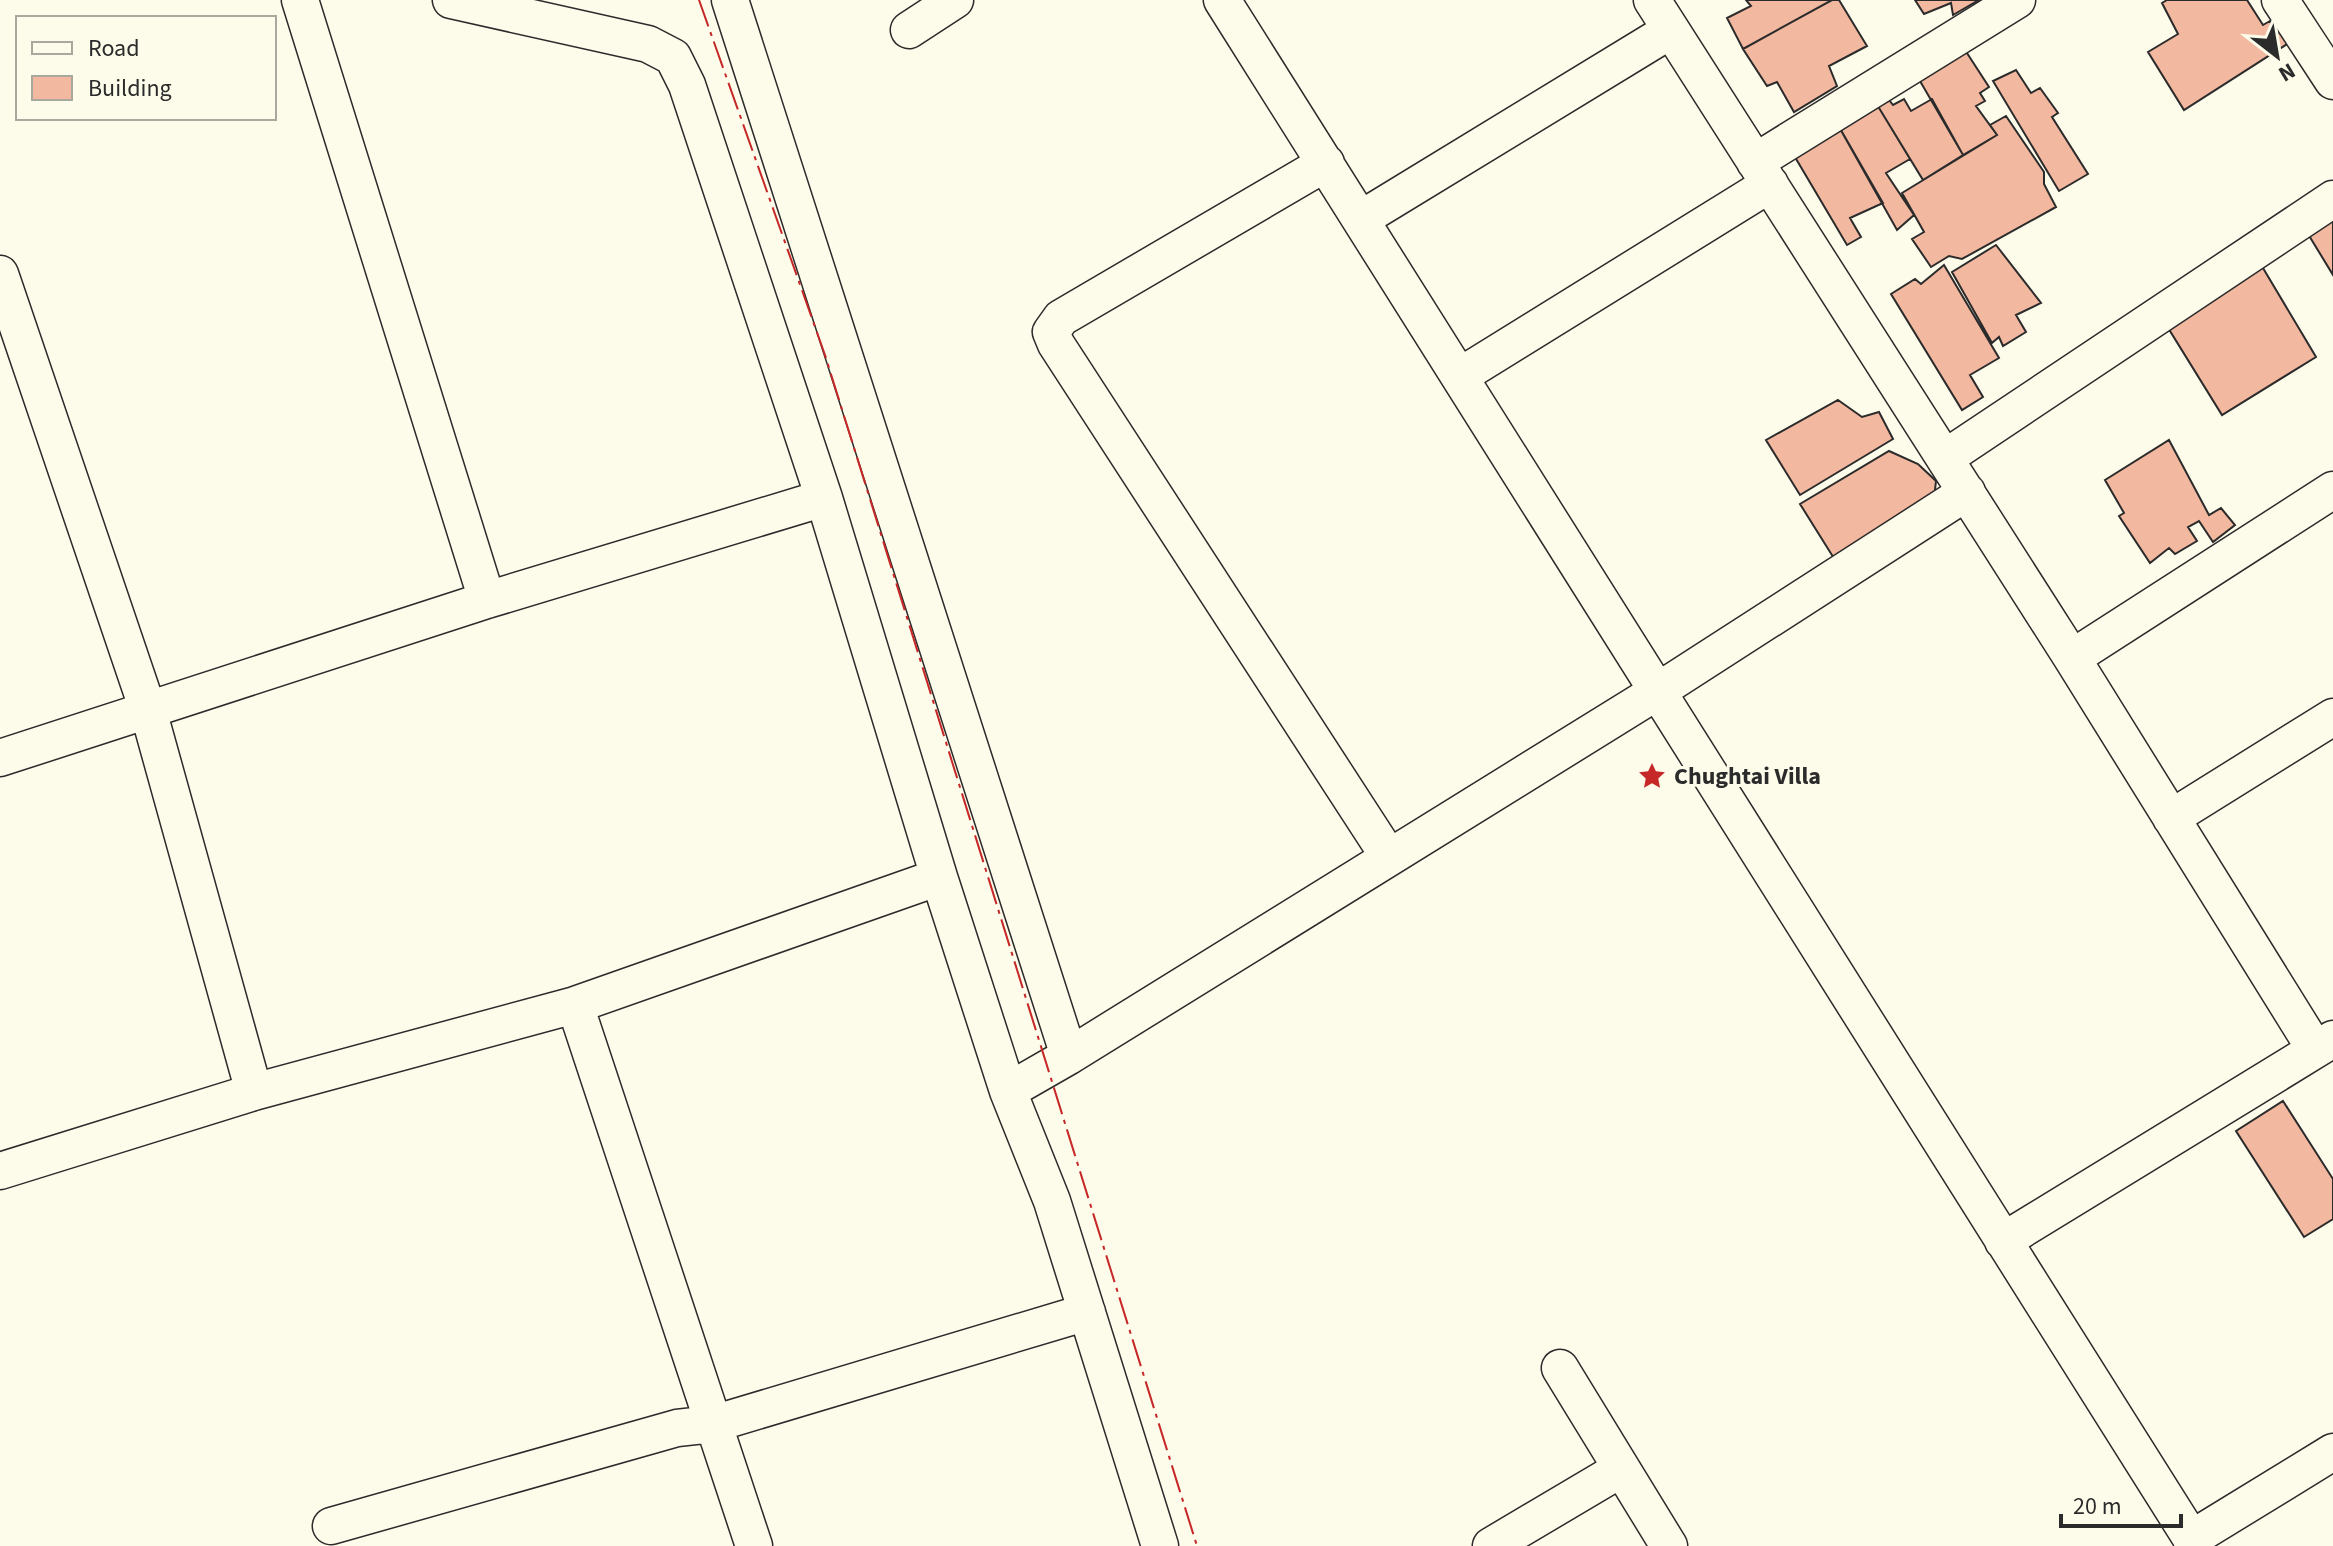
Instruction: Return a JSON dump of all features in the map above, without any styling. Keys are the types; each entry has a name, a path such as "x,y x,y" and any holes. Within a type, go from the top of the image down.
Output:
{"street":[{"path":"300,0 487,600"},
{"path":"451,0 648,44 673,57 692,99 824,498 939,877 1008,1091 1052,1201 1160,1546"},
{"path":"730,0 1069,1056"},
{"path":"909,30 955,0"},
{"path":"1222,0 2193,1543 2333,1452"},
{"path":"1652,0 2171,818 2324,1044 2003,1241"},
{"path":"1460,376 2017,0"},
{"path":"2280,0 2333,81"},
{"path":"1361,219 1671,30"},
{"path":"1326,163 1061,318 1051,332 1389,857"},
{"path":"1945,458 2333,199"},
{"path":"0,274 148,710 254,1092"},
{"path":"2072,658 2333,490"},
{"path":"1008,1091 1658,691 1967,492"},
{"path":"0,758 487,600 824,498"},
{"path":"2171,818 2333,717"},
{"path":"0,1171 254,1092 575,1005 939,877"},
{"path":"575,1005 754,1546"},
{"path":"331,1526 677,1428 713,1424 1087,1312"},
{"path":"1560,1368 1669,1546"},
{"path":"1491,1546 1621,1469"}],"building":[{"path":"1746,0 1832,0 1743,49 1727,18 1751,6"},
{"path":"1832,0 1839,0 1867,46 1829,66 1837,86 1794,112 1777,82 1767,86 1743,49"},
{"path":"1915,0 1979,0 1953,15 1951,3 1924,14"},
{"path":"2167,0 2247,0 2263,25 2270,21 2278,33 2284,28 2292,41 2184,110 2148,52 2178,34 2162,3"},
{"path":"1965,50 1989,87 1980,93 1985,101 1976,106 1997,135 1963,155 1913,69"},
{"path":"2016,70 2031,93 2040,88 2058,113 2052,117 2088,174 2059,191 1993,81"},
{"path":"1886,96 1893,105 1904,99 1911,111 1932,99 1963,155 1923,180 1876,103"},
{"path":"1876,103 1910,159 1886,173 1914,215 1897,230 1838,125"},
{"path":"2006,116 2044,172 2044,184 2056,207 1962,259 1949,256 1931,267 1912,239 1924,232 1902,193 1997,135 1990,125"},
{"path":"1838,125 1883,203 1850,218 1861,237 1847,245 1792,152"},
{"path":"2333,212 2333,275 2305,229"},
{"path":"1996,245 2041,303 2016,315 2026,332 2003,346 1999,337 1992,343 1952,272"},
{"path":"2260,263 2316,357 2222,415 2162,318"},
{"path":"1944,265 1999,358 1970,375 1983,397 1962,410 1891,294 1915,279 1921,284"},
{"path":"1838,400 1862,417 1879,412 1893,439 1800,495 1766,440"},
{"path":"2169,440 2209,515 2221,508 2235,525 2213,542 2199,521 2188,527 2197,541 2175,554 2169,548 2150,563 2119,516 2124,513 2105,480"},
{"path":"1889,451 1918,464 1936,481 1934,499 1835,560 1800,504"},
{"path":"2283,1101 2333,1179 2333,1219 2304,1237 2236,1131"}],"power":[{"path":"699,0 825,355 1197,1546"}],"place":[{"name":"Chughtai Villa","path":"1652,776"}]}
